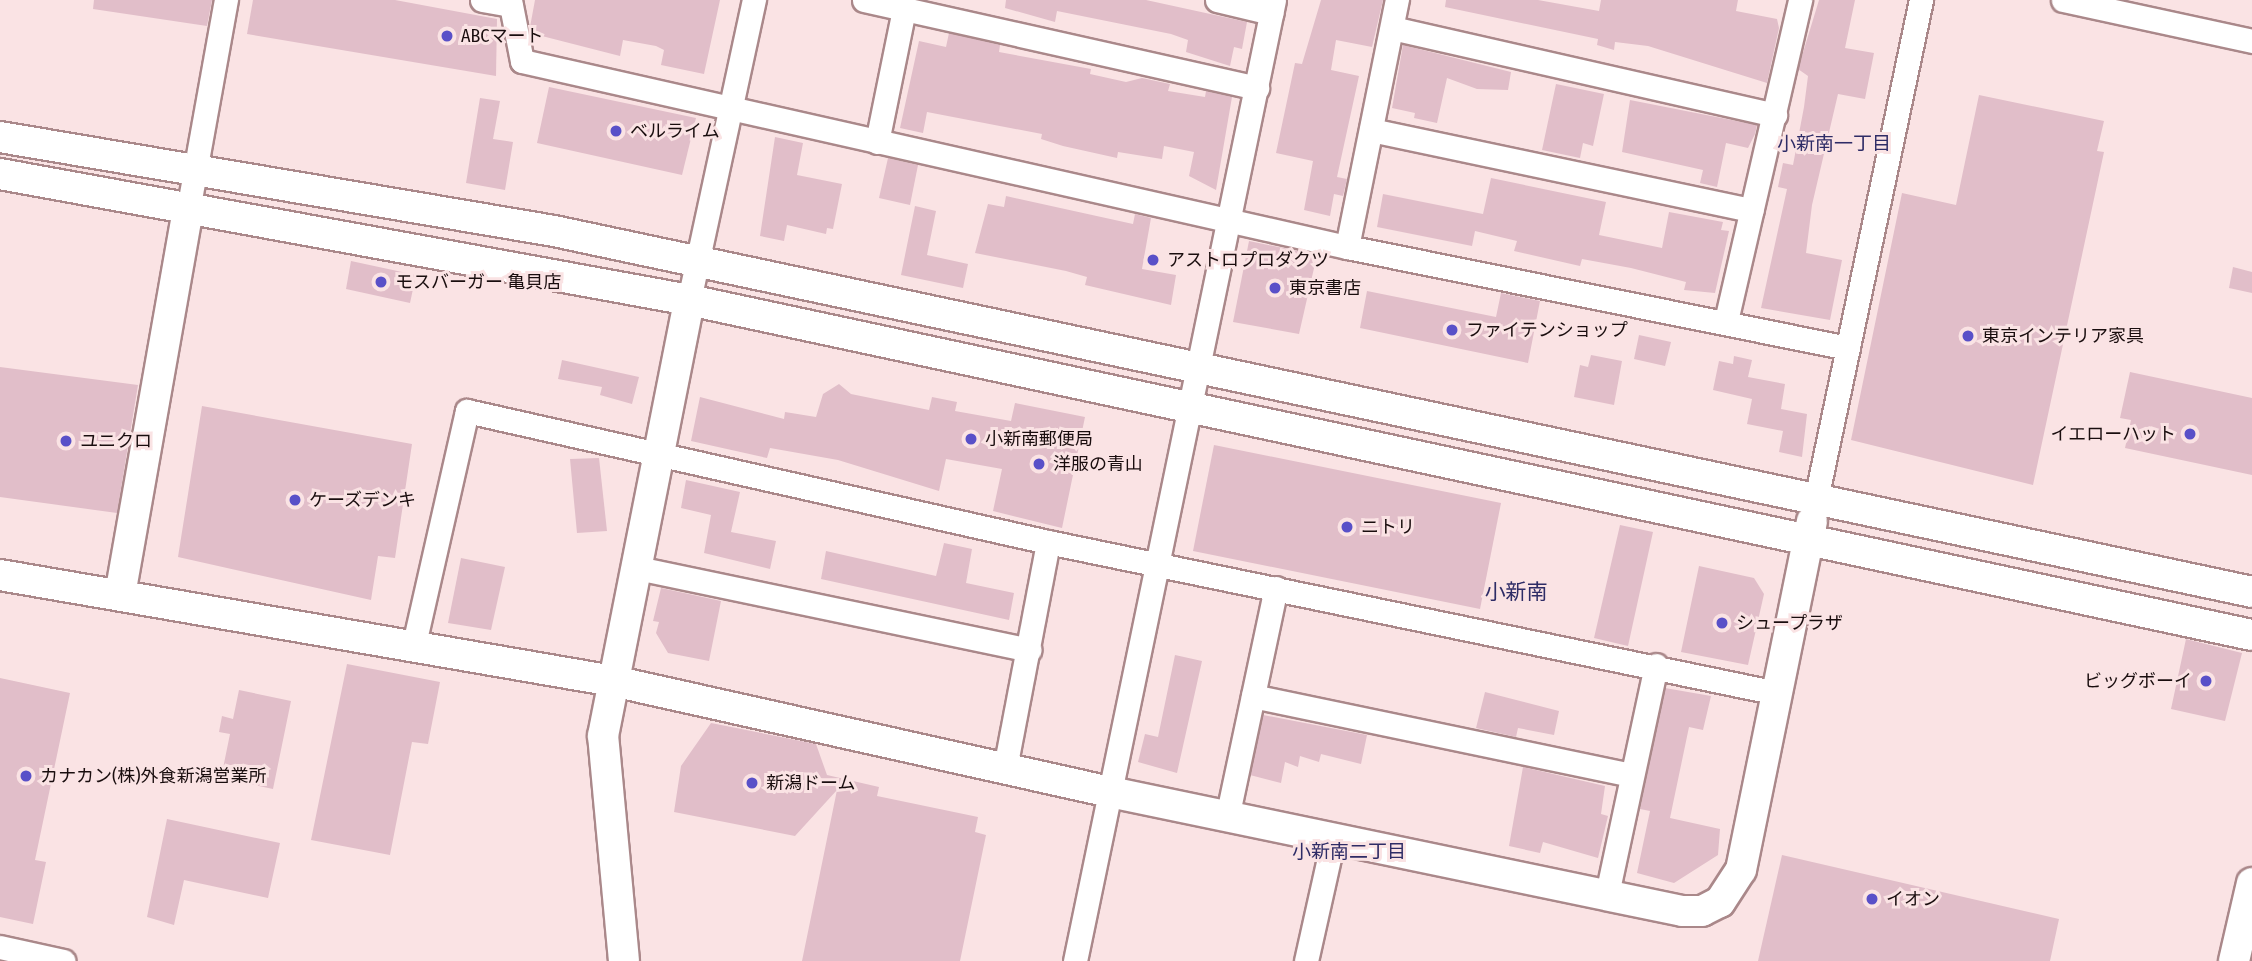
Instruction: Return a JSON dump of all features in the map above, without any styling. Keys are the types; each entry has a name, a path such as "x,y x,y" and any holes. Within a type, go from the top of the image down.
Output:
{"street":[{"path":"120,595 226,0"},
{"path":"482,0 510,2 522,61 1347,247 1726,321 1848,348"},
{"path":"624,961 603,736 656,452 695,262 754,0"},
{"path":"864,0 1256,88"},
{"path":"1075,961 1200,369 1272,6 1216,0"},
{"path":"1347,247 1397,0"},
{"path":"1726,321 1800,0"},
{"path":"0,575 414,644 613,681 1110,792 1228,813 1607,894 1702,911 1731,888 1741,870 1921,0"},
{"path":"2063,0 2252,41"},
{"path":"877,142 904,9"},
{"path":"1392,28 1775,116"},
{"path":"1371,130 1752,210"},
{"path":"0,137 196,169 695,262 2252,592"},
{"path":"0,174 189,205 689,300 2252,635"},
{"path":"414,644 467,411 1048,542 1656,664 1777,693"},
{"path":"1006,768 1048,542"},
{"path":"633,567 1030,650"},
{"path":"1228,813 1276,588"},
{"path":"1607,894 1656,664"},
{"path":"1253,696 1631,775"},
{"path":"1306,961 1334,836"},
{"path":"2235,961 2252,883"},
{"path":"0,947 63,961"}],"building":[{"path":"94,0 212,0 207,26 93,9"},
{"path":"253,0 395,0 497,19 496,76 247,34"},
{"path":"535,0 720,0 704,74 661,65 664,50 656,46 623,40 620,56 538,35 530,27"},
{"path":"1006,0 1146,0 1247,22 1242,49 1234,47 1230,66 1186,52 1188,40 1171,34 1057,11 1055,22 1005,8"},
{"path":"1321,0 1383,0 1372,47 1336,40 1331,70 1359,76 1337,177 1347,179 1343,196 1334,194 1330,216 1304,210 1313,161 1276,153 1295,63 1302,64"},
{"path":"1446,0 1538,0 1599,11 1601,0 1738,0 1736,11 1777,19 1779,28 1767,83 1648,46 1615,42 1614,50 1597,45 1598,39 1445,7"},
{"path":"1819,0 1855,0 1845,48 1874,53 1865,99 1838,94 1812,205 1806,253 1842,260 1830,320 1761,308 1787,189 1778,187 1783,163 1793,165 1804,107 1808,76 1798,69"},
{"path":"949,33 1000,45 999,52 1091,69 1090,74 1126,82 1142,78 1170,84 1168,91 1205,97 1206,91 1232,97 1216,190 1189,176 1194,152 1164,146 1162,159 1118,152 1117,158 1041,139 1042,134 927,112 923,133 900,128 919,41 946,47"},
{"path":"1403,45 1511,72 1508,90 1477,89 1447,78 1437,123 1414,118 1415,113 1392,108"},
{"path":"1556,84 1604,94 1593,146 1583,143 1580,158 1542,150"},
{"name":"ベルライム","path":"549,87 696,118 682,175 537,143"},
{"name":"東京インテリア家具","path":"1979,95 2104,121 2097,151 2104,152 2033,485 1851,440 1902,193 1956,205"},
{"path":"480,98 500,101 493,139 513,142 505,190 466,183"},
{"path":"1630,100 1757,125 1755,134 1748,148 1726,143 1717,187 1700,183 1703,170 1622,152"},
{"path":"775,137 803,143 797,175 842,184 833,229 827,228 826,234 787,225 784,241 760,236"},
{"path":"888,158 918,165 910,205 879,198"},
{"path":"1491,178 1606,202 1599,235 1662,248 1669,212 1723,222 1721,230 1729,231 1715,293 1684,290 1686,282 1631,268 1582,259 1580,266 1514,251 1517,241 1475,231 1472,246 1377,227 1383,194 1483,214"},
{"path":"1006,196 1133,224 1135,214 1151,218 1142,269 1176,275 1171,305 1085,285 1087,277 1066,271 975,253 988,204 1004,207"},
{"path":"915,206 936,211 927,255 968,264 963,288 901,275"},
{"name":"東京書店","path":"1249,241 1317,255 1299,334 1233,322"},
{"name":"モスバーガー 亀貝店","path":"351,261 416,275 410,303 346,289"},
{"path":"2233,267 2252,272 2252,293 2229,288"},
{"path":"1367,291 1496,317 1501,293 1540,301 1528,363 1360,328"},
{"path":"1639,335 1671,342 1665,366 1634,359"},
{"path":"1591,355 1622,361 1614,405 1574,397 1580,365 1588,367"},
{"path":"1734,356 1752,360 1748,377 1785,384 1781,409 1807,414 1802,457 1779,452 1783,431 1747,424 1752,399 1713,390 1719,361 1733,364"},
{"path":"562,360 639,377 632,404 600,395 602,387 558,379"},
{"name":"ユニクロ","path":"0,367 138,385 117,513 0,497"},
{"name":"イエローハット","path":"2130,372 2252,398 2252,475 2125,448 2131,420 2120,418"},
{"path":"839,384 851,394 929,410 932,397 957,402 955,411 1011,421 1015,403 1085,417 1062,528 993,511 1002,469 946,459 939,491 838,460 770,448 767,458 691,441 700,397 784,419 785,412 816,417 823,394"},
{"name":"ケーズデンキ","path":"202,406 412,444 395,558 378,556 371,600 178,557"},
{"name":"ニトリ","path":"1214,445 1501,503 1480,609 1193,551"},
{"path":"599,458 607,531 577,533 570,459"},
{"path":"686,480 740,492 731,532 776,541 770,569 704,553 711,515 681,508"},
{"path":"1620,525 1653,532 1628,646 1594,638"},
{"path":"944,543 972,549 966,583 1014,593 1009,620 821,579 826,551 936,576"},
{"path":"461,558 505,567 491,630 448,623"},
{"name":"シュープラザ","path":"1699,566 1754,578 1764,594 1748,665 1681,652"},
{"path":"661,588 721,601 709,661 668,653 656,633 659,622 653,621"},
{"name":"ビッグボーイ","path":"2186,639 2242,653 2225,721 2171,709"},
{"path":"1175,655 1202,661 1177,773 1138,762 1145,734 1158,737"},
{"path":"347,664 440,682 428,744 412,742 390,855 311,840"},
{"name":"カナカン(株)外食新潟営業所","path":"0,678 70,693 35,860 46,862 33,924 0,917"},
{"path":"1665,688 1711,696 1703,730 1689,727 1670,818 1720,829 1718,855 1674,883 1637,873 1650,811 1640,809"},
{"path":"239,690 291,701 273,789 221,778 230,734 219,732 222,716 233,719"},
{"path":"1485,692 1559,711 1554,735 1518,728 1516,737 1476,728"},
{"path":"1263,715 1367,735 1361,764 1321,754 1319,762 1300,756 1298,767 1285,762 1281,783 1250,775"},
{"path":"711,723 816,744 827,775 879,787 877,796 978,817 975,832 986,835 960,961 802,961 837,790 795,836 674,812 681,766"},
{"path":"1523,767 1605,786 1601,814 1608,816 1598,858 1543,842 1540,853 1509,846"},
{"path":"167,819 280,843 268,898 184,880 174,925 147,917"},
{"name":"イオン","path":"1782,855 2059,919 2050,961 1758,961"}],"place":[{"name":"ABCマート","path":"447,36"},
{"name":"ベルライム","path":"616,131"},
{"name":"アストロプロダクツ","path":"1153,260"},
{"name":"モスバーガー 亀貝店","path":"381,282"},
{"name":"東京書店","path":"1275,288"},
{"name":"ファイテンショップ","path":"1452,330"},
{"name":"東京インテリア家具","path":"1968,336"},
{"name":"イエローハット","path":"2190,434"},
{"name":"小新南郵便局","path":"971,439"},
{"name":"ユニクロ","path":"66,441"},
{"name":"洋服の青山","path":"1039,464"},
{"name":"ケーズデンキ","path":"295,500"},
{"name":"ニトリ","path":"1347,527"},
{"name":"シュープラザ","path":"1722,623"},
{"name":"ビッグボーイ","path":"2206,681"},
{"name":"カナカン(株)外食新潟営業所","path":"26,776"},
{"name":"新潟ドーム","path":"752,783"},
{"name":"イオン","path":"1872,899"}],"district":[{"name":"小新南一丁目","path":"1834,144"},
{"name":"小新南","path":"1516,592"},
{"name":"小新南二丁目","path":"1349,852"}]}
